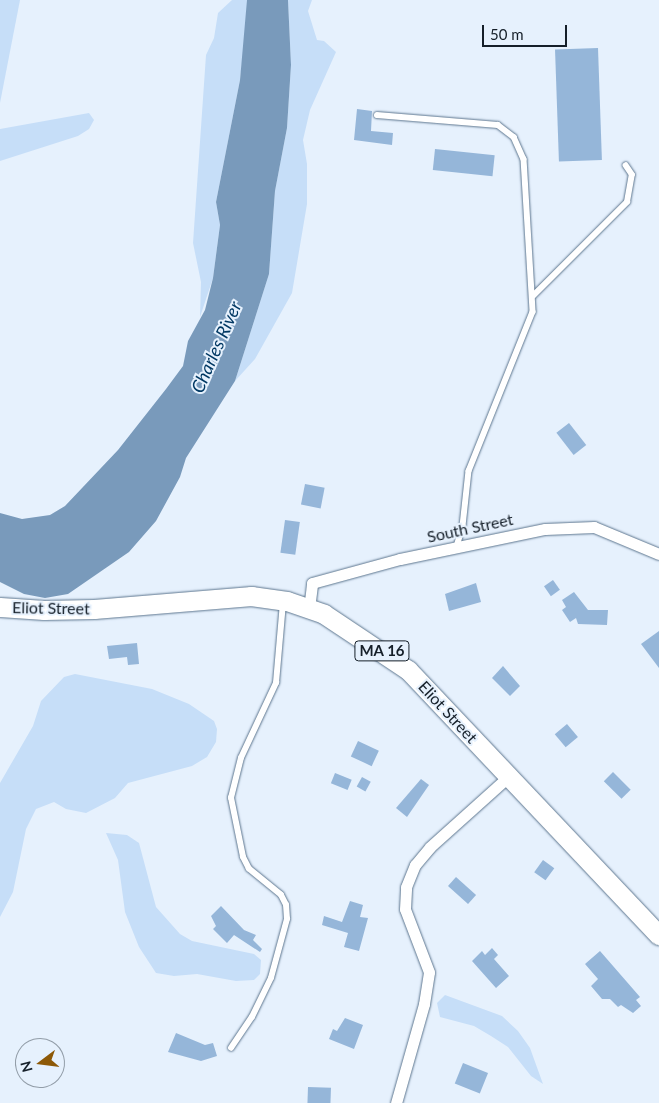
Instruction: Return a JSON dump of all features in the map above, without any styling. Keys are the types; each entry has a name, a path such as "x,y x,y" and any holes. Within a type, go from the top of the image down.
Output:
{"main road":[{"name":"Eliot Street","path":"0,607 44,610 94,609 218,597 250,596 283,601 309,609 340,624 408,670 659,935"}],"street":[{"name":"South Street","path":"309,609 312,583 400,559 499,537 570,527 594,527 659,554"},
{"path":"396,1103 424,1004 429,972 405,909 406,886 415,866 430,847 508,777"}],"lane":[{"path":"376,115 498,125 508,131 524,159 533,312 469,471 463,526 456,548"},
{"path":"533,296 627,202 632,175 626,166"},
{"path":"231,1048 252,1017 271,978 287,918 281,895 249,869 243,857 231,798 241,758 276,683 283,601"}],"shaded area":[{"path":"0,0 20,0 0,103"},
{"path":"232,0 247,0 247,20 240,80 216,202 220,225 213,278 200,317 201,282 193,243 206,55 214,38 218,13"},
{"path":"288,0 312,0 308,11 317,40 324,41 336,52 310,110 303,140 307,164 307,204 292,293 255,359 235,381 269,274 275,191 287,128 291,65"},
{"path":"89,113 94,120 89,129 78,136 0,161 0,129"},
{"path":"75,674 152,689 189,704 214,721 217,729 216,742 207,757 192,766 128,783 115,798 86,813 66,809 54,802 36,809 26,829 13,892 0,917 0,783 33,726 41,701 64,677"},
{"path":"106,833 127,835 139,843 156,907 180,934 192,941 254,954 261,960 260,974 254,980 236,981 197,974 174,976 156,973 139,947 125,912 118,860"},
{"path":"445,995 502,1016 518,1031 530,1048 543,1084 531,1076 508,1047 474,1026 440,1017 437,1003"}],"water":[{"name":"Charles River","path":"247,0 288,0 291,65 287,128 275,191 269,274 235,381 186,458 180,477 156,521 129,552 68,594 45,598 24,594 0,582 0,513 22,519 50,515 65,506 118,450 183,366 188,341 205,310 213,278 220,225 216,202 240,80"}],"building":[{"path":"598,48 602,160 559,161 555,50"},
{"path":"357,109 372,111 371,131 393,133 392,145 354,140"},
{"path":"435,149 495,155 492,176 433,170"},
{"path":"569,423 586,445 574,455 556,433"},
{"path":"305,484 325,488 321,508 301,505"},
{"path":"285,520 300,522 295,555 280,553"},
{"path":"553,580 560,590 551,596 544,586"},
{"path":"476,583 481,602 449,611 445,594"},
{"path":"574,592 588,610 608,610 607,625 578,624 576,618 570,622 562,610 566,607 562,600"},
{"path":"659,631 659,668 641,644"},
{"path":"137,643 139,664 128,665 127,657 109,659 107,646"},
{"path":"503,666 520,686 510,696 492,678"},
{"path":"567,724 578,737 566,747 555,734"},
{"path":"358,741 379,751 372,766 351,756"},
{"path":"613,772 631,790 621,799 604,781"},
{"path":"335,773 352,780 348,790 331,783"},
{"path":"362,777 371,782 365,791 357,787"},
{"path":"421,779 429,785 407,817 396,808"},
{"path":"543,860 554,868 546,880 534,872"},
{"path":"456,877 476,895 468,904 448,886"},
{"path":"350,901 363,905 360,917 368,918 359,951 344,947 348,933 322,925 324,916 342,922"},
{"path":"221,906 244,930 256,935 253,940 262,949 260,952 234,935 227,943 213,929 216,926 211,916"},
{"path":"492,948 498,955 494,959 509,976 496,988 472,961 482,951 485,955"},
{"path":"600,951 640,997 636,1000 641,1006 633,1013 621,1005 618,1007 610,999 602,999 591,986 598,979 585,964"},
{"path":"345,1018 363,1025 354,1049 329,1039 333,1029 337,1031"},
{"path":"176,1033 205,1045 213,1043 217,1056 201,1061 168,1052"},
{"path":"463,1063 488,1073 480,1094 455,1083"},
{"path":"308,1087 331,1088 330,1103 307,1103"}]}
